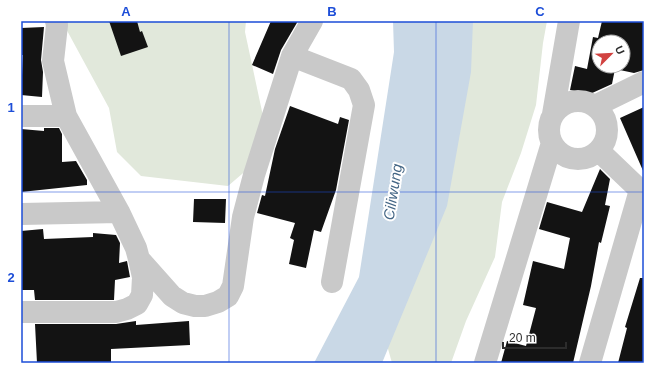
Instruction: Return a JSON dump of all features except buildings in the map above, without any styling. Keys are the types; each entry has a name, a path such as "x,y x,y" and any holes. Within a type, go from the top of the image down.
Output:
{"street":[{"path":"21,312 116,312 137,304 142,295 143,277 136,248 119,212 66,116 53,61 57,25 56,21"},
{"path":"139,260 172,296 183,303 195,306 205,306 218,302 228,296 233,286 242,217 248,195 292,56 312,21"},
{"path":"553,114 559,107 568,102 577,100 587,101 596,106 606,120 608,128 607,137 604,144 599,151 592,156 583,159 574,159 557,151 549,134 549,123 553,114 569,21"},
{"path":"292,56 351,79 359,90 364,105 332,282"},
{"path":"596,106 644,82"},
{"path":"21,116 66,116"},
{"path":"485,363 552,143"},
{"path":"590,363 643,191 599,151"},
{"path":"21,214 119,212"}],"shaded area":[{"path":"58,21 246,21 245,32 263,116 263,156 228,186 141,176 117,152 109,108 64,25"},
{"path":"450,21 547,21 536,105 521,153 502,202 495,257 466,321 451,363 392,363 383,331"}],"water":[{"name":"Ciliwung","path":"393,21 473,21 471,72 447,206 382,363 314,363 359,277 394,52"}]}
